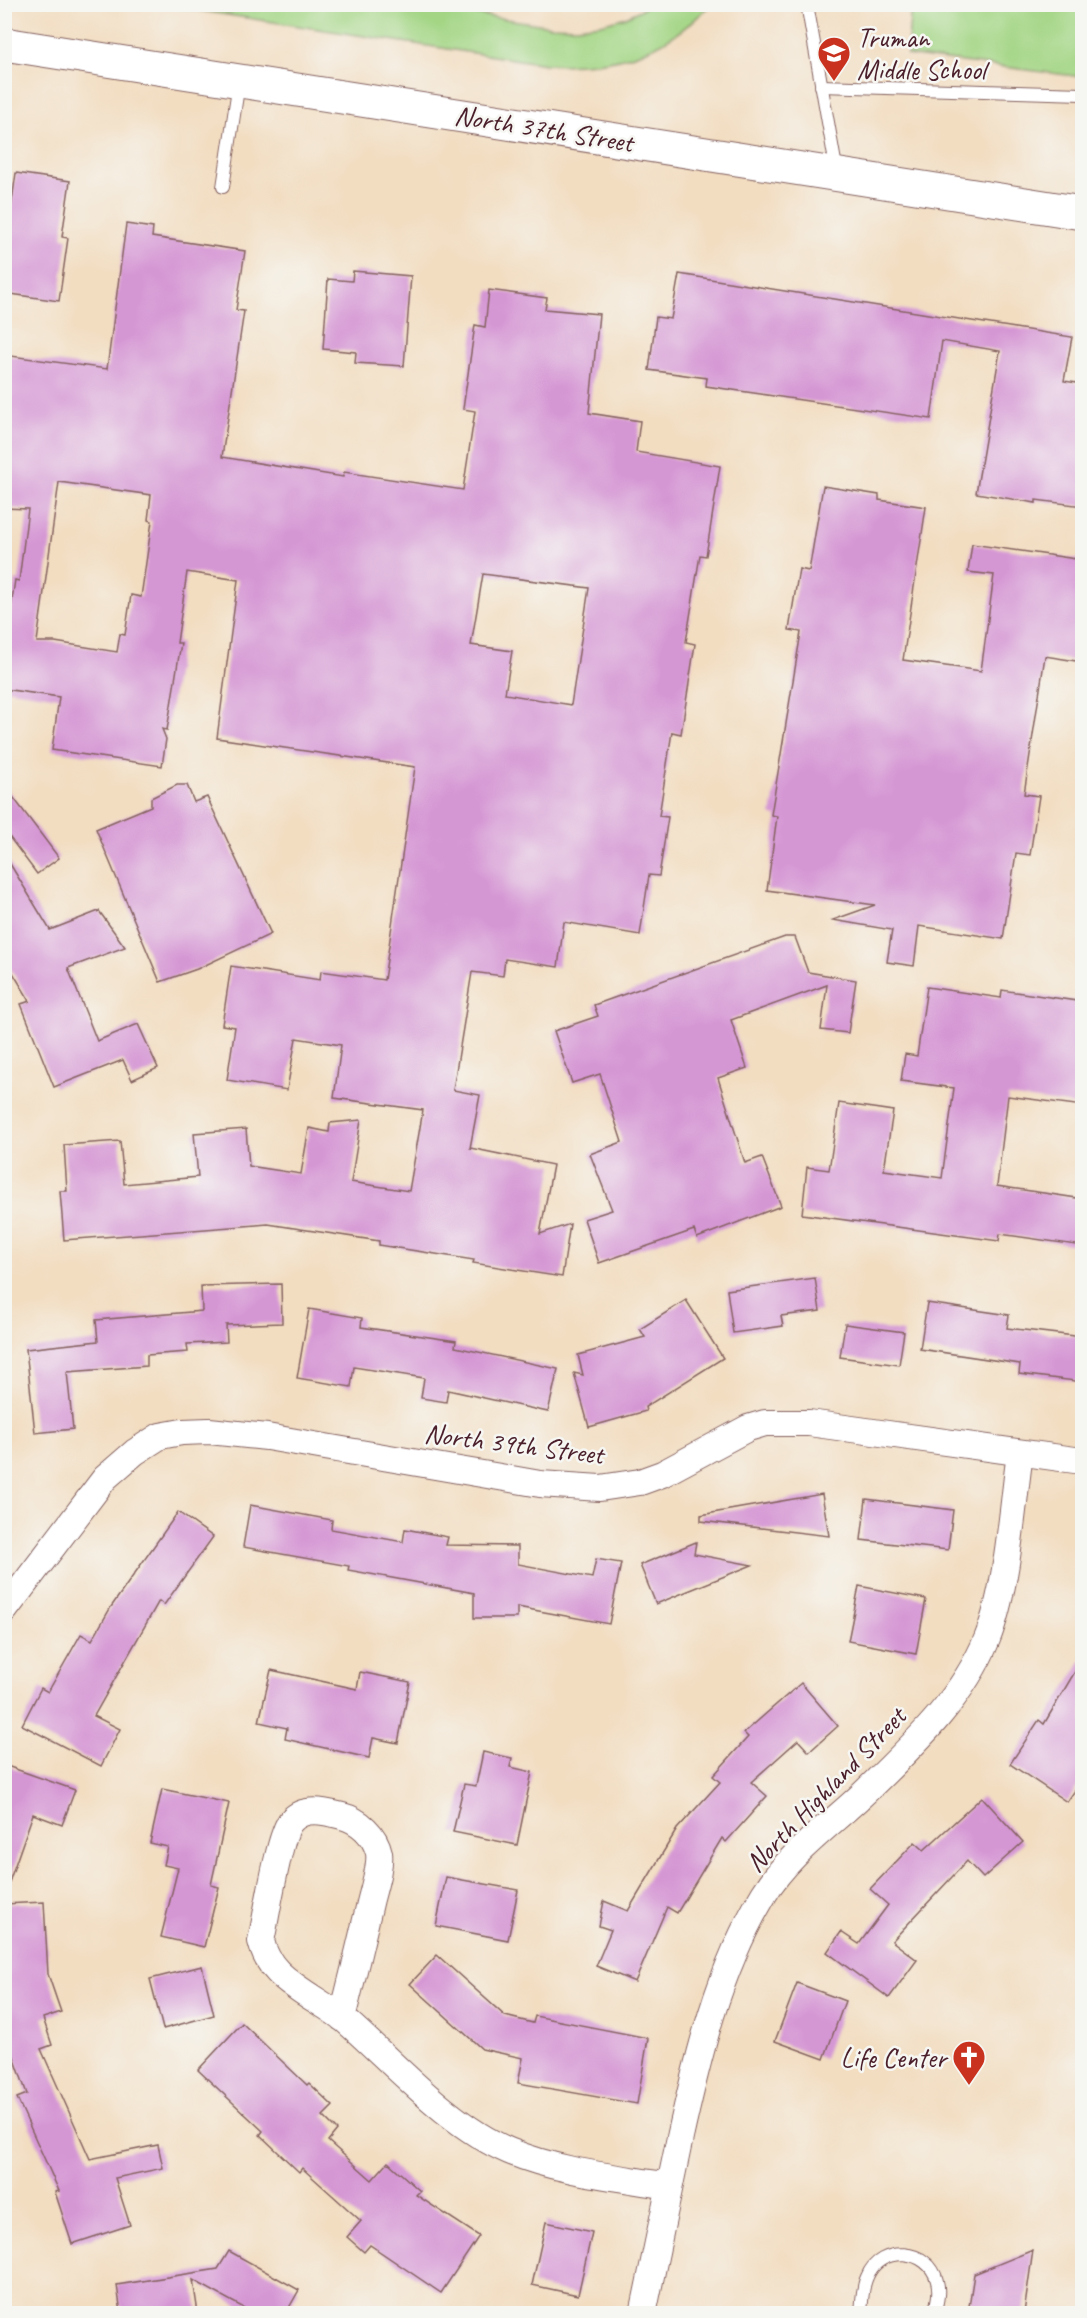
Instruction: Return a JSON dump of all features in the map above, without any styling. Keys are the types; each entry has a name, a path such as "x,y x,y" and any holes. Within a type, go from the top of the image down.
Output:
{"street":[{"name":"North 37th Street","path":"4,44 1083,213"},
{"name":"North 39th Street","path":"4,1611 105,1478 143,1446 160,1436 182,1432 209,1431 267,1437 540,1484 600,1488 640,1482 662,1474 733,1434 765,1423 809,1424 1083,1461"},
{"name":"North Highland Street","path":"643,2313 694,2072 714,2001 731,1959 765,1892 788,1864 909,1749 942,1713 986,1642 1003,1574 1020,1453"},
{"path":"342,2018 376,1878 379,1854 370,1834 359,1823 318,1810 291,1821 282,1843 261,1941 265,1956 277,1972 307,1996 342,2018 447,2112 476,2133 508,2151 564,2168 669,2186"}],"lane":[{"path":"807,4 837,174"},
{"path":"223,188 240,81"},
{"path":"821,86 1083,94"},
{"path":"861,2313 866,2278 872,2267 881,2259 893,2254 905,2254 916,2256 933,2270 939,2292 934,2313"}],"green space":[{"path":"163,5 416,5 551,26 577,27 601,24 626,17 650,5 710,5 692,22 654,47 614,60 569,65 545,64"},
{"path":"911,5 1082,5 1082,77 907,55"}],"building":[{"path":"16,173 70,181 62,237 68,238 59,301 4,293 4,229 8,229"},
{"path":"126,224 153,228 152,237 245,251 236,310 244,311 222,457 343,477 344,472 463,490 475,411 463,409 475,325 485,327 489,290 547,298 545,309 599,314 589,413 640,421 636,452 720,466 706,556 700,555 686,642 695,644 681,734 672,732 659,816 668,817 659,876 649,875 640,935 564,922 558,967 505,959 503,976 472,972 453,1090 480,1095 470,1148 553,1165 540,1234 570,1224 562,1277 379,1245 379,1241 268,1224 64,1240 60,1191 67,1191 64,1145 120,1141 124,1184 198,1177 194,1133 246,1129 249,1166 301,1174 309,1128 329,1132 330,1123 361,1120 351,1182 409,1191 423,1110 334,1098 341,1045 296,1038 287,1090 227,1080 235,1027 222,1025 231,966 320,980 321,971 384,980 415,767 217,738 238,580 187,572 177,643 181,643 167,730 162,729 166,739 162,766 52,750 59,697 4,689 4,654 15,580 19,581 28,509 4,508 4,355 107,369","holes":["59,482 151,495 148,520 152,521 141,597 131,595 125,635 120,634 117,652 55,642 37,642","483,574 589,588 571,705 505,694 512,651 471,645"]},
{"path":"353,271 411,276 404,366 355,363 356,352 323,349 328,279 352,281"},
{"path":"679,274 1072,337 1064,381 1083,384 1083,506 1036,500 1036,503 976,493 1000,351 942,341 931,419 706,386 707,378 649,370 656,317 671,319"},
{"path":"823,486 879,495 879,500 926,507 903,660 981,671 994,575 968,572 972,544 1083,560 1083,662 1045,656 1024,794 1039,796 1030,855 1016,853 1003,939 919,926 914,966 887,962 892,930 833,920 875,905 767,890 777,816 771,815 801,632 789,630 799,569 809,571"},
{"path":"4,785 59,858 37,874 4,830"},
{"path":"177,785 187,785 194,802 207,797 271,934 197,969 160,982 96,829 151,806 151,798"},
{"path":"4,854 50,930 99,911 125,947 68,968 97,1041 138,1024 158,1068 132,1080 123,1060 54,1087 21,1004 30,1001 4,958"},
{"path":"785,937 795,937 808,972 856,980 848,1033 821,1030 827,985 731,1020 747,1068 718,1078 745,1163 762,1157 781,1206 697,1238 694,1230 599,1263 584,1219 612,1210 590,1154 622,1142 600,1074 572,1083 554,1031 598,1016 594,1005"},
{"path":"927,987 1001,998 1002,990 1083,1002 1083,1106 1008,1096 997,1186 1083,1199 1083,1246 1000,1234 999,1241 802,1214 807,1167 829,1170 839,1103 893,1111 884,1170 942,1178 954,1088 901,1081 905,1054 917,1056"},
{"path":"815,1278 820,1311 781,1316 783,1326 733,1333 727,1290"},
{"path":"281,1284 282,1323 226,1325 227,1342 187,1344 188,1352 147,1355 147,1366 67,1372 73,1429 35,1433 26,1349 98,1341 96,1320 202,1311 201,1286"},
{"path":"686,1300 723,1358 645,1407 646,1411 589,1427 574,1373 583,1375 578,1355 645,1337 640,1329"},
{"path":"927,1303 1009,1315 1007,1328 1083,1337 1083,1382 1019,1374 1020,1364 920,1349"},
{"path":"309,1309 362,1318 361,1327 456,1341 455,1347 558,1369 548,1412 448,1390 446,1402 421,1398 424,1378 354,1367 351,1387 297,1378"},
{"path":"845,1324 904,1332 899,1365 840,1357"},
{"path":"822,1494 829,1536 701,1521 701,1515"},
{"path":"866,1499 953,1510 948,1550 861,1540"},
{"path":"250,1505 332,1520 331,1529 403,1542 405,1529 448,1537 446,1545 518,1546 518,1564 592,1578 596,1559 621,1563 609,1624 517,1607 517,1618 474,1618 474,1593 348,1570 349,1566 243,1547"},
{"path":"178,1512 213,1537 164,1605 159,1601 94,1716 120,1729 101,1766 22,1725 41,1688 48,1692 81,1634 92,1640 111,1607"},
{"path":"696,1542 694,1554 752,1565 656,1604 640,1565"},
{"path":"859,1586 926,1599 916,1654 848,1641"},
{"path":"1083,1658 1083,1779 1067,1802 1010,1764 1039,1720 1044,1724"},
{"path":"271,1670 357,1689 360,1672 410,1682 398,1743 373,1738 369,1758 285,1739 287,1728 259,1722"},
{"path":"801,1683 838,1726 809,1752 798,1740 751,1782 767,1796 726,1842 722,1838 677,1913 667,1907 635,1982 596,1966 611,1930 599,1926 604,1901 628,1911 677,1829 720,1782 713,1776 748,1737 744,1733"},
{"path":"483,1752 512,1758 510,1767 532,1772 517,1845 453,1832 464,1784 476,1786"},
{"path":"4,1765 75,1790 62,1825 33,1814 8,1885 4,1884"},
{"path":"162,1789 229,1803 211,1885 219,1887 204,1947 161,1937 178,1868 164,1865 168,1847 150,1843"},
{"path":"982,1797 1023,1842 983,1878 967,1861 892,1941 917,1960 889,1998 827,1952 841,1932 859,1944 888,1905 870,1889 915,1842 924,1850"},
{"path":"446,1877 518,1890 508,1940 436,1926"},
{"path":"44,1902 48,1974 61,2012 43,2018 52,2045 41,2049 90,2159 158,2145 163,2168 115,2178 130,2225 72,2244 55,2192 59,2191 17,2098 27,2094 4,2028 4,1904"},
{"path":"437,1955 505,2016 533,2023 535,2016 648,2038 637,2104 518,2083 523,2058 482,2049 410,1984"},
{"path":"202,1966 214,2015 163,2029 150,1979"},
{"path":"797,1983 845,2001 824,2059 775,2041"},
{"path":"242,2023 307,2085 309,2083 333,2106 323,2116 337,2130 328,2141 372,2180 388,2162 420,2191 416,2195 479,2236 441,2293 370,2245 364,2252 347,2237 361,2221 302,2168 299,2172 260,2135 263,2131 198,2070"},
{"path":"546,2222 592,2232 578,2295 532,2285"},
{"path":"1033,2250 1024,2313 968,2313 974,2274"},
{"path":"229,2251 299,2290 286,2313 253,2313 193,2280 198,2313 121,2313 117,2285 218,2269"}],"place":[{"name":"Truman Middle School","path":"834,82"},
{"name":"Life Center","path":"969,2086"}]}
